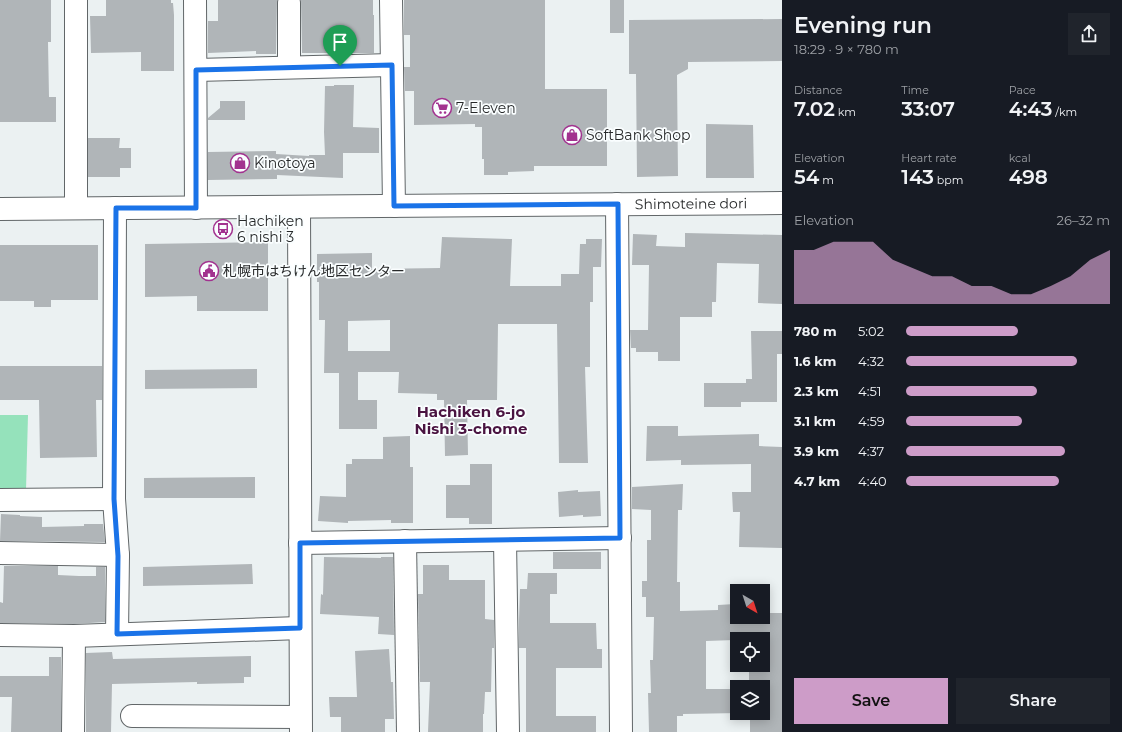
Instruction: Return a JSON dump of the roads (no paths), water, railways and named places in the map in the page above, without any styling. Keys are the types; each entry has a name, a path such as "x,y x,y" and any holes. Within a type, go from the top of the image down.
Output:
{"street":[{"path":"76,0 76,208"},
{"path":"195,0 196,208"},
{"path":"391,0 394,206"},
{"path":"288,3 289,67"},
{"path":"196,70 392,65"},
{"name":"Shimoteine dori","path":"0,209 782,203"},
{"path":"618,204 621,732"},
{"path":"132,716 300,724 299,207"},
{"path":"116,208 114,499 118,556 117,634"},
{"path":"0,500 114,499"},
{"path":"300,543 620,538"},
{"path":"505,540 508,732"},
{"path":"405,541 408,732"},
{"path":"0,553 118,556"},
{"path":"0,635 74,636 300,628"},
{"path":"73,732 74,636"}],"place":[{"name":"7-Eleven","path":"442,108"},
{"name":"SoftBank Shop","path":"572,135"},
{"name":"Kinotoya","path":"240,163"},
{"name":"Hachiken 6 nishi 3","path":"223,229"},
{"name":"札幌市はちけん地区センター","path":"209,271"}],"district":[{"name":"Hachiken 6-jo Nishi 3-chome","path":"471,420"}]}
